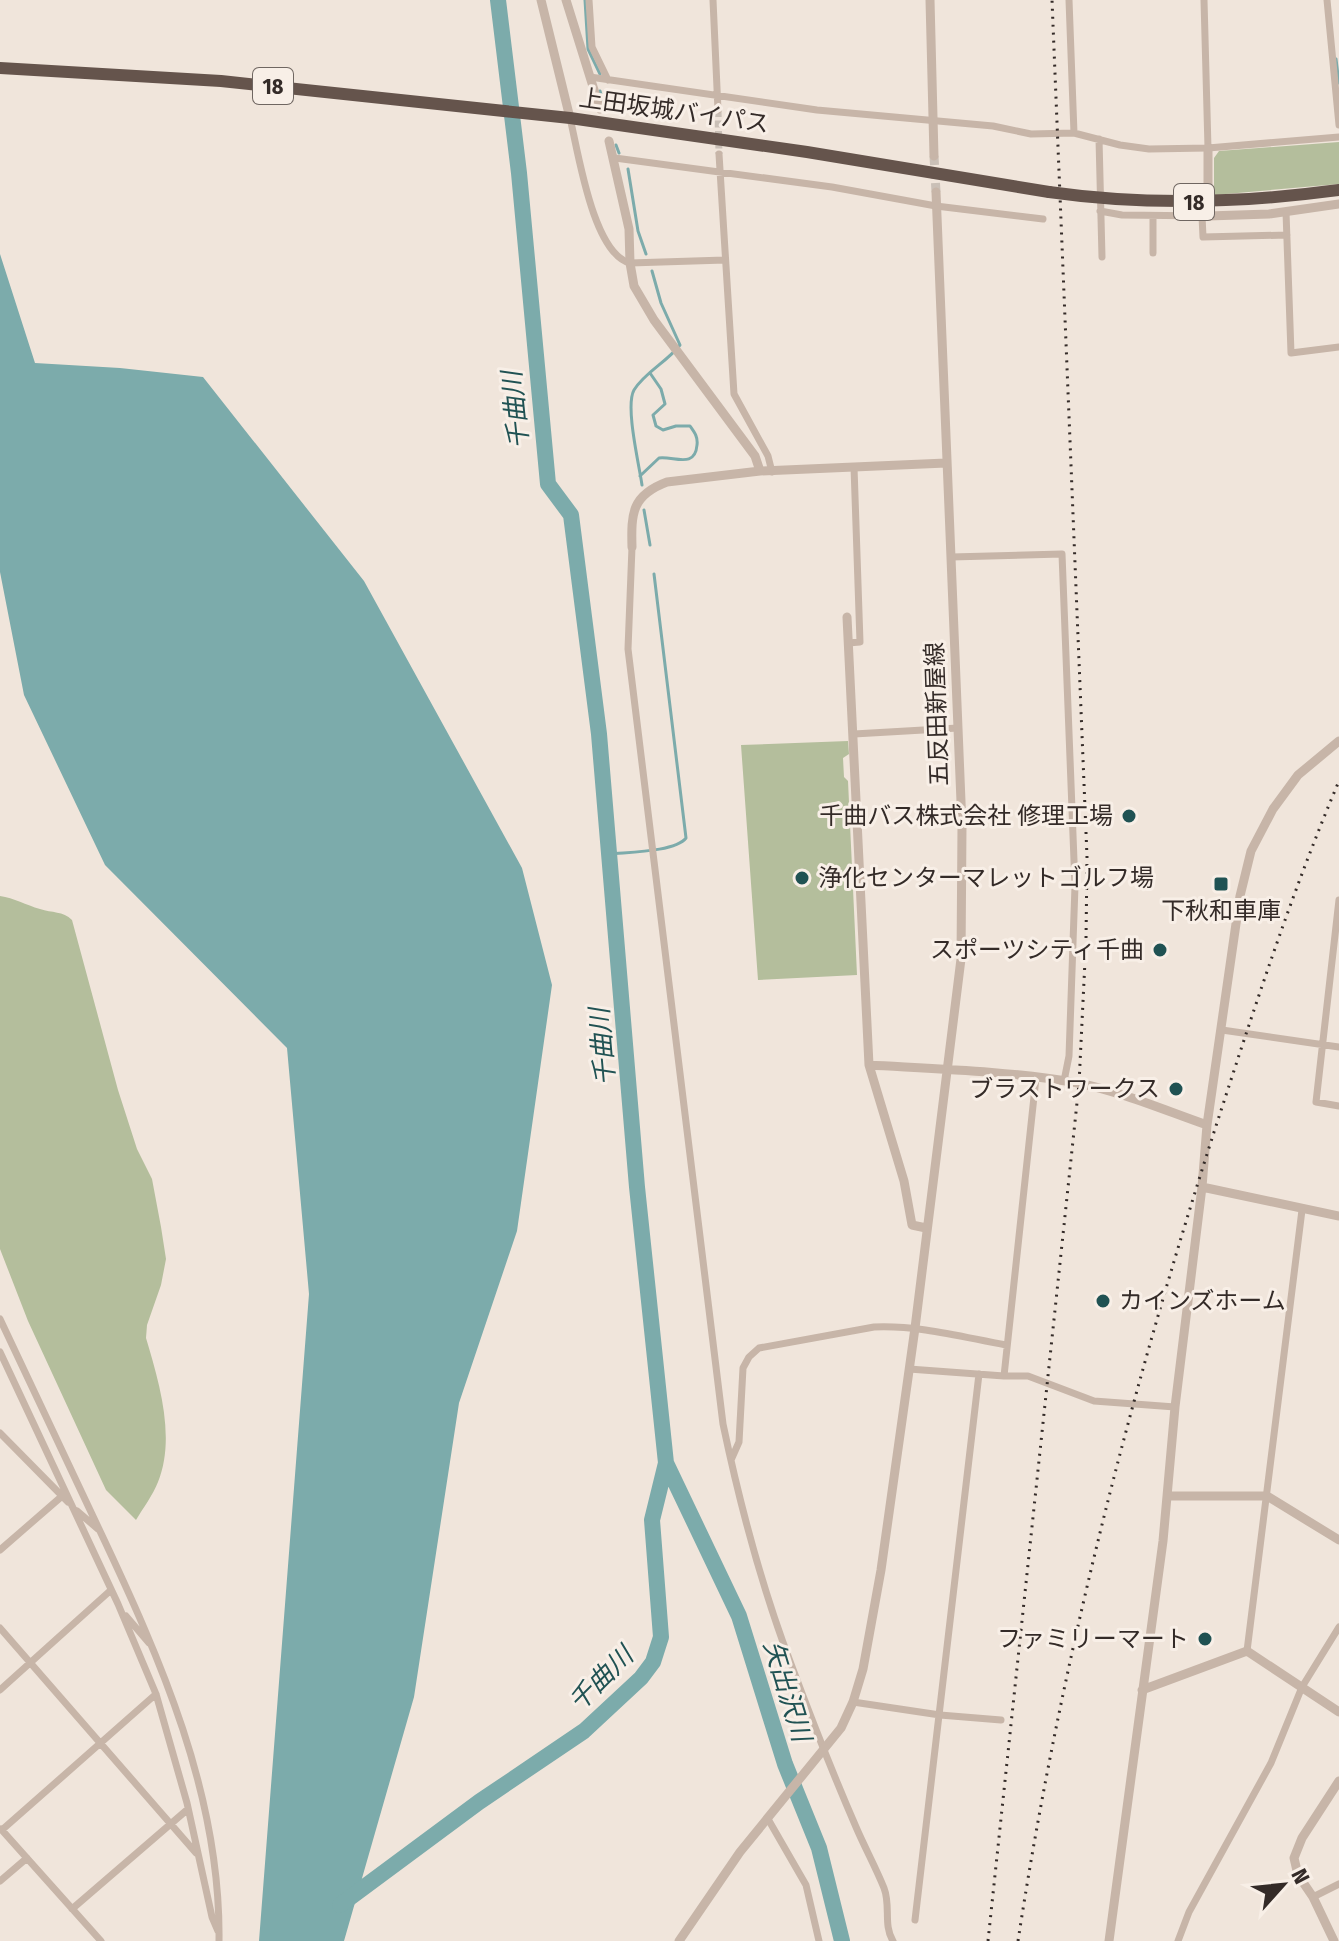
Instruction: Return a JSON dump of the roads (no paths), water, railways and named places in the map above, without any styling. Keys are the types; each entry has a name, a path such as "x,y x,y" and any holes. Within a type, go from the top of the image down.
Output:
{"highway":[{"name":"上田坂城バイパス","path":"0,68 221,81 570,118 807,152 1049,192 1131,201 1253,200 1339,190"}],"street":[{"path":"541,0 588,195 599,227 617,258 630,263 725,260"},
{"path":"566,0 600,109"},
{"path":"589,0 592,47 608,80"},
{"path":"713,0 718,110"},
{"path":"930,0 934,156"},
{"path":"1069,0 1074,133"},
{"path":"1204,0 1208,148 1203,237 1287,235"},
{"path":"1327,0 1339,125"},
{"path":"590,77 817,110 993,126 1031,134 1074,133 1149,149 1208,148 1339,137"},
{"path":"1099,139 1102,257"},
{"path":"609,141 629,229 634,286 676,351 755,456 760,471"},
{"path":"719,154 734,394 768,456 772,472"},
{"path":"615,158 1043,219"},
{"name":"五反田新屋線","path":"679,1941 703,1903 841,1728 853,1702 871,1638 915,1328 961,959 958,728 936,192"},
{"path":"1100,211 1153,216 1205,216 1286,212 1339,204"},
{"path":"1286,212 1291,353 1339,347"},
{"path":"1153,216 1153,253"},
{"path":"893,1941 888,1927 886,1891 823,1753 790,1662 742,1511 723,1424 628,649 634,510 640,498 655,486 676,480 760,471 946,463"},
{"path":"848,643 860,642 854,467"},
{"path":"951,557 1062,554 1075,886 1069,1056 1064,1081"},
{"path":"847,617 869,1065 904,1181 912,1225 926,1228"},
{"path":"854,734 958,728"},
{"path":"1109,1941 1167,1496 1207,1125 1240,896 1251,851 1284,792 1307,767 1339,741"},
{"path":"1339,900 1316,1102 1339,1106"},
{"path":"1222,1030 1339,1047"},
{"path":"869,1065 949,1069 1064,1081 1120,1094 1207,1125"},
{"path":"1004,1376 1036,1078"},
{"path":"1202,1187 1339,1216"},
{"path":"1247,1651 1302,1210"},
{"path":"0,1319 100,1530 153,1648 181,1720 206,1816 217,1878 219,1937"},
{"path":"731,1461 739,1442 743,1368 759,1348 874,1327 915,1328 1006,1345"},
{"path":"0,1352 118,1604 156,1694 219,1937"},
{"path":"909,1369 1028,1376 1094,1401 1175,1407"},
{"path":"915,1920 979,1374"},
{"path":"0,1433 61,1497 100,1530"},
{"path":"1167,1496 1267,1496 1339,1540"},
{"path":"0,1550 61,1497"},
{"path":"0,1690 111,1590"},
{"path":"118,1604 153,1648"},
{"path":"1178,1941 1189,1912 1271,1763 1302,1687 1339,1627"},
{"path":"0,1628 197,1855"},
{"path":"1142,1690 1247,1651"},
{"path":"1247,1651 1339,1712"},
{"path":"101,1941 1,1829 156,1694"},
{"path":"853,1702 940,1715 1001,1720"},
{"path":"1334,1941 1313,1897 1298,1875 1294,1858 1302,1838 1339,1781"},
{"path":"72,1909 188,1809"},
{"path":"770,1817 806,1885 819,1941"},
{"path":"0,1881 27,1858"},
{"path":"1313,1897 1339,1884"}],"water":[{"path":"0,254 35,363 203,377 364,581 522,868 552,985 517,1231 459,1403 414,1697 344,1941 259,1941 309,1294 287,1048 105,865 24,695 0,572"}],"waterway":[{"name":"千曲川","path":"340,1905 479,1802 584,1731 641,1678 653,1662 661,1637 652,1520 666,1463 637,1187 599,734 571,515 548,484 519,173 498,0"},
{"path":"585,0 588,49 600,74"},
{"path":"1336,59 1339,83"},
{"path":"600,91 605,108"},
{"path":"616,145 619,153"},
{"path":"628,169 638,231 646,254"},
{"path":"642,485 632,422 634,390 680,345 661,303 652,271"},
{"path":"640,476 659,458 683,460 692,457 697,445 696,435 690,426 663,430 656,426 653,415 665,404 661,389 650,373"},
{"path":"644,510 650,545"},
{"path":"610,854 662,849 686,838 654,574"},
{"name":"矢出沢川","path":"666,1463 739,1616 785,1764 819,1848 842,1941"}],"tunnel":[{"path":"718,110 719,154"},
{"path":"934,156 936,192"}],"railway":[{"path":"988,1941 1079,1084 1086,940 1087,857 1052,0"},
{"path":"1018,1941 1076,1633 1126,1430 1184,1229 1258,997 1339,781"}],"place":[{"name":"千曲バス株式会社 修理工場","path":"1129,816"},
{"name":"浄化センターマレットゴルフ場","path":"802,878"},
{"name":"下秋和車庫","path":"1221,884"},
{"name":"スポーツシティ千曲","path":"1160,950"},
{"name":"ブラストワークス","path":"1176,1089"},
{"name":"カインズホーム","path":"1103,1301"},
{"name":"ファミリーマート","path":"1205,1639"}]}
